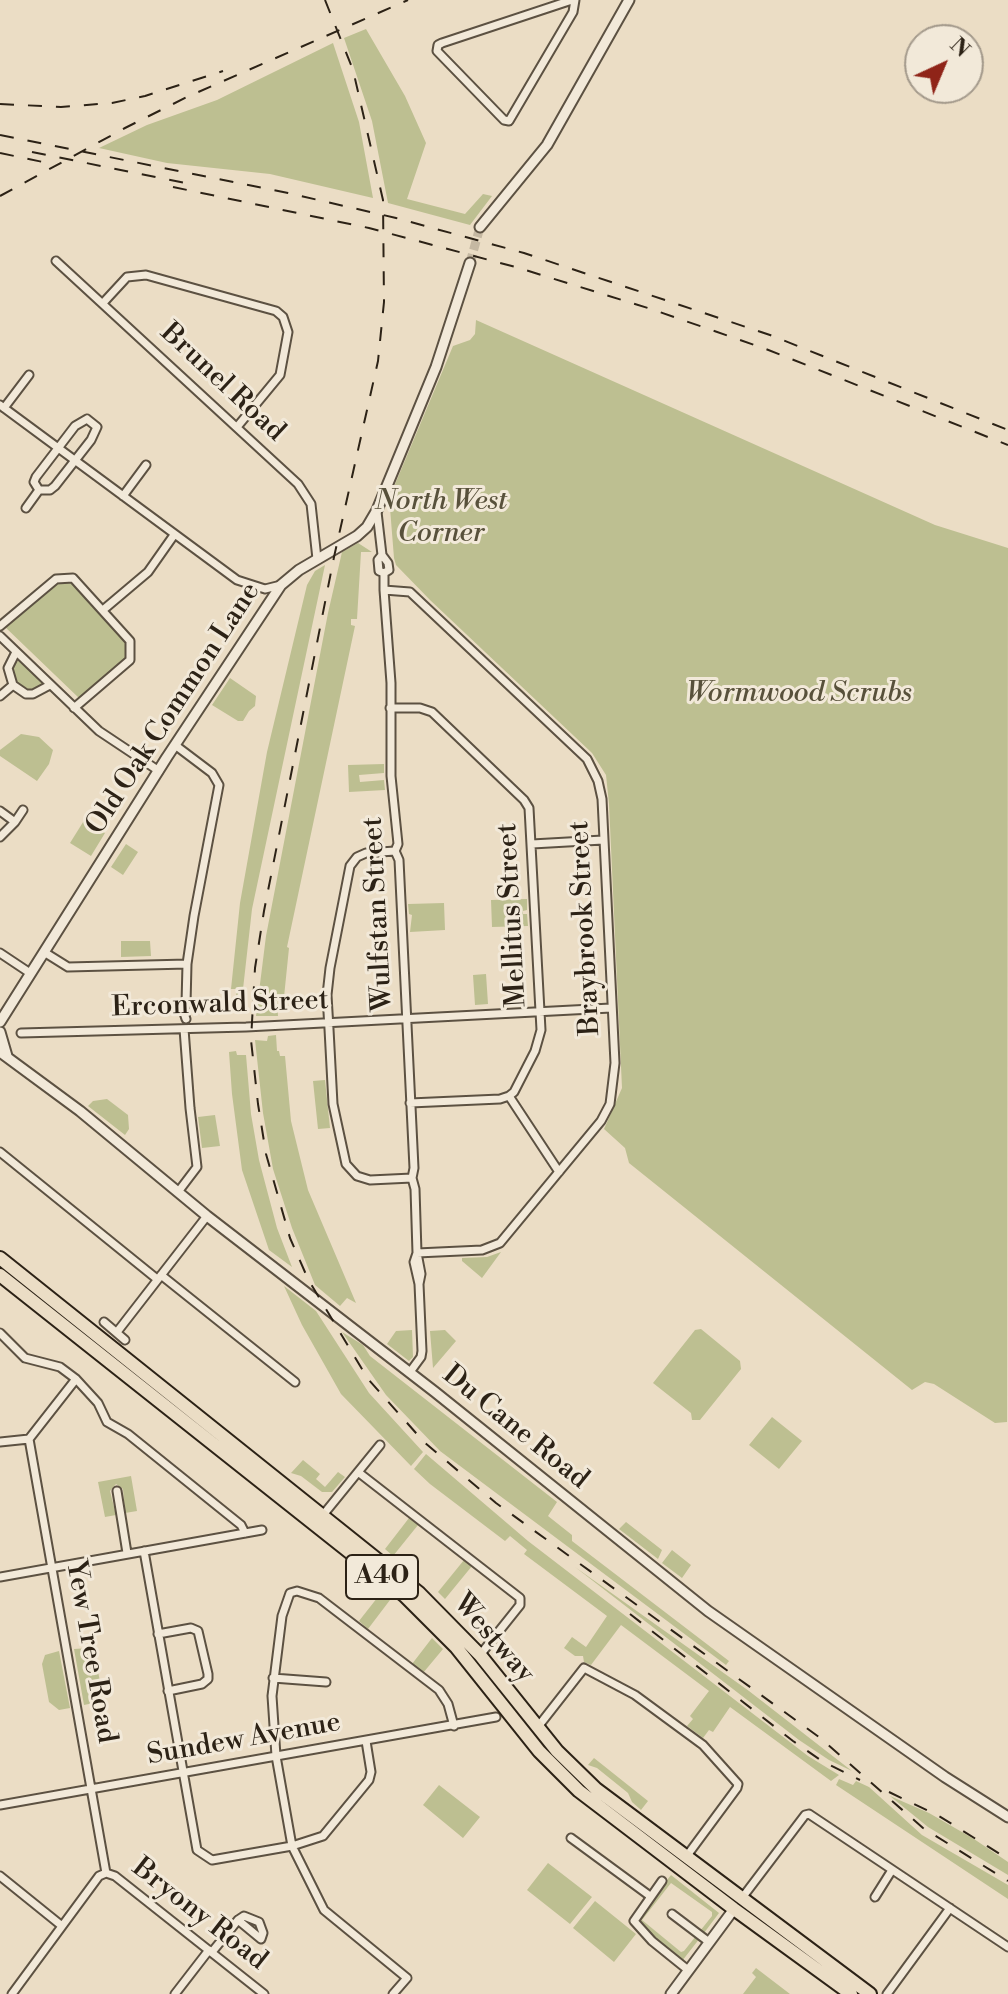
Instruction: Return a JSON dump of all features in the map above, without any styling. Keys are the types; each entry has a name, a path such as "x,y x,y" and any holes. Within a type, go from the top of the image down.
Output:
{"highway":[{"name":"Westway","path":"0,1258 428,1601 480,1655 537,1728 596,1789 870,1994"},
{"name":"Westway","path":"0,1275 405,1596 450,1640 539,1751 579,1791 851,1994"}],"street":[{"path":"574,0 573,12 508,121 437,51 442,43 574,0"},
{"path":"480,227 547,145 629,0"},
{"name":"Brunel Road","path":"56,261 306,494 314,519 317,559"},
{"name":"Old Oak Common Lane","path":"0,1022 175,745 281,585 362,532 377,510 446,342 470,263"},
{"path":"103,303 127,277 146,275 276,311 283,317 288,332 280,375 237,427"},
{"path":"29,375 2,407 237,580 265,589 281,585"},
{"path":"82,420 93,421 96,432 55,486 50,490 39,490 34,482 36,477 57,448 82,420"},
{"path":"123,496 146,465"},
{"path":"26,508 39,490"},
{"name":"Wulfstan Street","path":"377,510 382,555 378,560 379,571 384,573 391,776 398,844 395,851 399,860 414,1168 412,1178 415,1189 417,1253 414,1262 419,1284 422,1351 410,1372"},
{"path":"103,610 148,572 174,535"},
{"path":"0,626 56,579 73,578 103,610 130,641 130,660 74,708"},
{"name":"Braybrook Street","path":"384,590 410,592 587,759 601,790 615,1079 610,1104 601,1121 506,1238 495,1247 417,1253"},
{"path":"0,636 99,731 159,771"},
{"path":"16,652 8,668 13,685 26,694 33,694 50,685"},
{"path":"0,696 13,685"},
{"name":"Mellitus Street","path":"390,708 420,708 432,712 527,804 532,844 540,1039 514,1092 509,1096"},
{"path":"175,745 212,773 219,785 187,964 186,1029 197,1167 178,1192"},
{"path":"0,837 23,810"},
{"path":"0,811 15,822"},
{"path":"532,844 603,840"},
{"path":"395,851 366,853 357,857 350,866 327,995 333,1104 346,1164 357,1176 370,1180 412,1178"},
{"path":"44,952 68,967 187,964"},
{"path":"0,953 30,973"},
{"name":"Erconwald Street","path":"21,1033 329,1023 611,1008"},
{"name":"Du Cane Road","path":"0,1032 2,1054 80,1111 207,1216 410,1372 708,1611 933,1769 1008,1817"},
{"path":"410,1103 509,1096 559,1172"},
{"path":"0,1152 295,1382"},
{"path":"117,1332 207,1216"},
{"path":"104,1322 125,1340"},
{"path":"0,1333 25,1358 60,1367 76,1379 98,1403 107,1422 128,1434 241,1525 245,1533"},
{"path":"0,1442 29,1439 76,1379"},
{"name":"Yew Tree Road","path":"29,1439 106,1873"},
{"path":"323,1515 380,1445"},
{"path":"358,1472 520,1598 520,1605 480,1655"},
{"path":"117,1491 127,1553"},
{"path":"0,1577 262,1530"},
{"path":"144,1551 197,1850 212,1860 292,1846 327,1833 369,1780 371,1772 366,1741"},
{"path":"393,1994 407,1978 324,1910 292,1846 276,1756 273,1678 282,1616 290,1593 297,1591 319,1598 439,1690 448,1704 454,1726"},
{"path":"158,1634 191,1628 198,1631 208,1674 208,1679 202,1684 168,1691"},
{"path":"537,1728 584,1668 635,1695 703,1745 738,1784 686,1857"},
{"path":"273,1678 326,1682"},
{"name":"Sundew Avenue","path":"0,1805 496,1717"},
{"path":"742,1898 807,1814 1008,1947"},
{"path":"571,1838 650,1896"},
{"path":"875,1897 892,1870"},
{"path":"12,1994 99,1876 106,1873"},
{"name":"Bryony Road","path":"106,1873 115,1876 264,1994"},
{"path":"0,1876 62,1926"},
{"path":"662,1881 635,1917 636,1924 688,1970"},
{"path":"887,1994 950,1908"},
{"path":"671,1994 734,1909"},
{"path":"672,1914 709,1942"},
{"path":"175,1994 238,1920"}],"green space":[{"path":"366,29 405,96 426,143 407,199 465,214 483,194 492,196 470,225 388,203 372,121 344,38"},
{"path":"333,43 359,122 373,198 270,174 167,163 99,148 147,125 217,100"},
{"name":"Wormwood Scrubs","path":"476,320 935,525 1008,548 1007,1422 995,1423 934,1384 925,1382 912,1390 629,1163 625,1148 604,1129 622,1088 606,775 592,753 430,600 396,565 394,558 390,508 393,489 453,346 470,340 475,334"},
{"path":"358,543 372,552 361,552 357,619 351,619 351,625 355,626 287,947 284,997 277,997 278,1016 256,1016 266,936 328,613 342,552"},
{"path":"325,565 252,909 243,989 236,996 237,989 231,989 240,903 267,752 307,585 315,571"},
{"path":"73,579 127,641 129,649 124,660 80,699 4,626 58,580"},
{"path":"22,661 43,682 42,687 25,690 14,681 11,668"},
{"path":"230,678 256,696 255,706 243,721 212,705"},
{"path":"21,734 39,737 53,750 49,764 37,781 0,756 0,750"},
{"path":"384,764 384,773 359,775 360,782 384,780 385,790 349,792 348,765"},
{"path":"85,819 105,833 91,856 70,843"},
{"path":"126,844 138,852 123,875 111,867"},
{"path":"527,899 527,910 523,914 527,914 528,926 492,927 491,900"},
{"path":"444,903 445,930 410,932 412,915 409,914 408,904"},
{"path":"121,941 150,941 151,956 121,957"},
{"path":"486,974 488,1004 475,1005 473,975"},
{"path":"276,1035 277,1051 280,1056 285,1056 291,1121 308,1190 356,1303 347,1298 340,1306 315,1285 273,1169 255,1040 267,1041 268,1036"},
{"path":"236,1051 237,1055 246,1055 259,1160 277,1228 292,1267 269,1250 242,1170 229,1052"},
{"path":"325,1080 330,1128 318,1129 313,1081"},
{"path":"107,1099 128,1115 129,1129 125,1135 88,1106 93,1101"},
{"path":"215,1115 220,1146 202,1148 198,1117"},
{"path":"501,1252 482,1278 462,1261 462,1258 487,1257"},
{"path":"284,1286 316,1311 369,1393 423,1452 411,1466 341,1394"},
{"path":"701,1329 740,1361 741,1369 700,1420 692,1420 691,1413 653,1383 695,1330"},
{"path":"412,1330 413,1357 409,1361 387,1344 396,1331"},
{"path":"445,1330 456,1341 433,1368 430,1331"},
{"path":"342,1332 363,1345 370,1356 557,1502 548,1516 572,1535 572,1541 729,1661 726,1665 440,1451 386,1395"},
{"path":"772,1417 802,1441 779,1469 749,1445"},
{"path":"426,1454 528,1541 808,1756 839,1775 831,1781 730,1707 713,1732 709,1730 703,1738 687,1726 693,1719 690,1716 709,1691 621,1625 591,1665 584,1662 583,1656 575,1656 564,1648 572,1637 586,1647 607,1616 524,1554 527,1550 510,1536 505,1541 430,1484 414,1469"},
{"path":"303,1460 320,1474 316,1479 325,1487 338,1472 345,1477 332,1492 322,1492 301,1476 291,1473"},
{"path":"131,1476 137,1511 125,1513 123,1489 116,1484 110,1491 116,1515 105,1517 98,1482"},
{"path":"409,1518 418,1525 393,1556 385,1549"},
{"path":"626,1522 662,1550 658,1559 619,1529"},
{"path":"672,1550 691,1565 682,1578 662,1563"},
{"path":"464,1560 472,1566 445,1599 438,1592"},
{"path":"575,1567 749,1691 852,1771 799,1740"},
{"path":"381,1593 390,1600 368,1629 359,1621"},
{"path":"432,1638 443,1649 423,1673 412,1664"},
{"path":"89,1648 95,1657 103,1696 98,1702 84,1705 74,1649"},
{"path":"59,1651 70,1708 59,1710 49,1702 42,1664 45,1655"},
{"path":"594,1758 648,1801 641,1810 628,1793 597,1768 588,1765"},
{"path":"839,1779 853,1785 856,1781 869,1787 922,1835 1008,1885 1008,1899 836,1785"},
{"path":"439,1785 480,1817 463,1838 423,1805"},
{"path":"890,1796 929,1813 974,1839 1008,1862 1008,1875 928,1827"},
{"path":"548,1863 592,1897 570,1924 527,1890"},
{"path":"671,1875 719,1913 704,1933 700,1931 712,1912 671,1883 642,1920 681,1952 696,1936 700,1938 682,1961 658,1941 640,1920 640,1915"},
{"path":"595,1901 636,1934 614,1962 573,1928"},
{"path":"756,1968 790,1994 743,1994 756,1977 752,1973"}],"tunnel":[{"path":"470,263 480,227"}],"railway":[{"path":"325,0 353,70 383,200 384,302 378,361 334,557 255,968 251,1040 258,1104 266,1154 290,1238 308,1279 368,1379 424,1442 496,1503 819,1737 923,1828 1008,1881"},
{"path":"0,196 187,97 408,0"},
{"path":"0,104 61,107 112,103 145,96 223,71"},
{"path":"0,135 288,193 524,253 770,335 1008,430"},
{"path":"32,152 185,183"},
{"path":"0,153 43,162"},
{"path":"173,187 369,228 519,268 766,349 1008,445"},
{"path":"630,1614 793,1741 822,1761 860,1780"},
{"path":"889,1792 939,1816 1008,1859"}],"park label":[{"name":"North West Corner","path":"441,518"}]}
